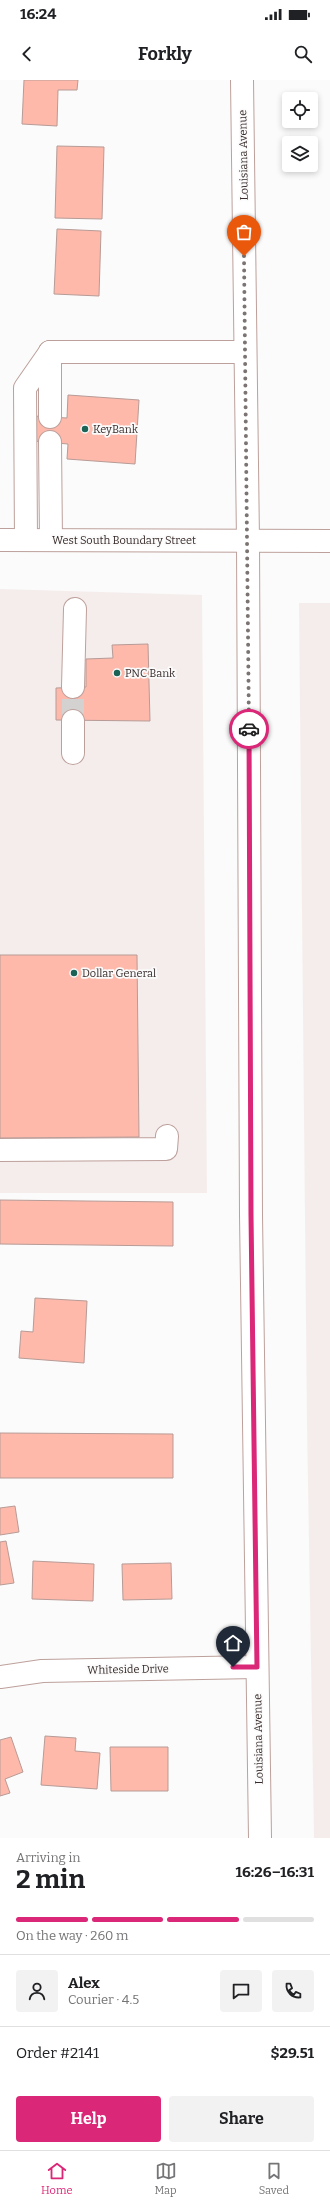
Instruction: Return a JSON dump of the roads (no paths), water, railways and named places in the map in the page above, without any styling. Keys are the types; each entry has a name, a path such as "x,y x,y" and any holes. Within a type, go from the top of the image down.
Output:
{"main road":[{"name":"Louisiana Avenue","path":"242,80 248,541 251,1215 260,1838"},
{"path":"50,352 245,352"},
{"path":"50,352 50,417"},
{"path":"26,540 25,388 50,352"},
{"path":"50,442 51,540"},
{"name":"West South Boundary Street","path":"0,540 330,541"},
{"path":"73,687 74,609"},
{"path":"73,721 73,752"},
{"path":"0,1150 166,1150 167,1136"},
{"name":"Whiteside Drive","path":"0,1677 42,1671 257,1667"}],"tunnel":[{"path":"73,687 73,721"}],"place":[{"name":"KeyBank","path":"85,429"},
{"name":"PNC Bank","path":"117,673"},
{"name":"Dollar General","path":"74,973"}]}
